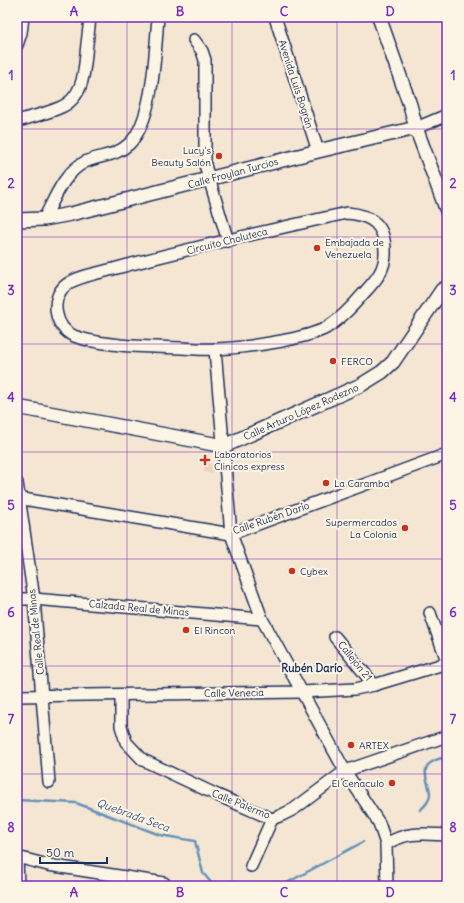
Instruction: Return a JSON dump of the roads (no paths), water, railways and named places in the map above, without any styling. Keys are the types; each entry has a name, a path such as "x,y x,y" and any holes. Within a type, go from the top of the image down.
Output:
{"street":[{"path":"17,45 21,33 23,17"},
{"path":"17,121 59,108 69,103 76,94 82,84 85,73 90,17"},
{"path":"44,219 61,186 72,171 84,162 115,154 129,144 138,133 146,110 151,86 158,17"},
{"name":"Avenida Luis Bográn","path":"274,17 318,151"},
{"path":"370,17 403,110 416,128"},
{"path":"379,17 410,105 416,128 447,211"},
{"path":"194,40 202,51 205,60 205,165 228,241"},
{"name":"Calle Froylan Turcios","path":"17,220 44,219 71,214 318,151 416,128 447,115"},
{"name":"Circuito Choluteca","path":"347,213 359,214 378,224 385,244 386,257 383,269 376,281 343,316 325,328 291,339 270,343 215,350 91,342 72,336 62,327 57,317 56,306 58,296 63,288 69,283 137,263 228,241 347,213"},
{"name":"Calle Arturo López Rodezno","path":"224,446 361,385 382,372 393,362 442,290 447,287"},
{"path":"215,350 232,534 248,584 262,618 345,771 379,823 386,844 387,886"},
{"path":"17,407 224,446"},
{"name":"Calle Rubén Darío","path":"18,498 232,534 447,454"},
{"name":"Calle Real de Minas","path":"17,483 34,599 50,782"},
{"name":"Calzada Real de Minas","path":"17,599 34,599 262,618"},
{"path":"430,613 447,662"},
{"name":"Callejón 21","path":"335,637 374,685"},
{"name":"Calle Venecia","path":"17,696 302,692 355,689 374,685 447,662"},
{"name":"Calle Palermo","path":"120,695 121,726 126,742 143,760 272,819 294,809 345,771 447,736"},
{"path":"251,866 272,819"},
{"path":"386,844 397,837 411,834 447,835"},
{"path":"18,886 17,857 48,865 164,883"}],"waterway":[{"name":"Quebrada Seca","path":"420,810 424,807 430,797 430,790 426,777 426,769 428,765 434,761 447,757"},
{"name":"Quebrada Seca","path":"17,800 76,803 160,835 195,841 203,873 214,886"},
{"name":"Quebrada Seca","path":"281,886 363,842"}],"place":[{"name":"Lucy's Beauty Salón","path":"219,156"},
{"name":"Embajada de Venezuela","path":"317,248"},
{"name":"FERCO","path":"333,361"},
{"name":"Laboratorios Clinicos express","path":"205,460"},
{"name":"La Caramba","path":"326,483"},
{"name":"Supermercados La Colonia","path":"405,528"},
{"name":"Cybex","path":"292,571"},
{"name":"El Rincon","path":"186,630"},
{"name":"ARTEX","path":"351,745"},
{"name":"El Cenaculo","path":"392,783"}],"district":[{"name":"Rubén Darío","path":"312,668"}]}
